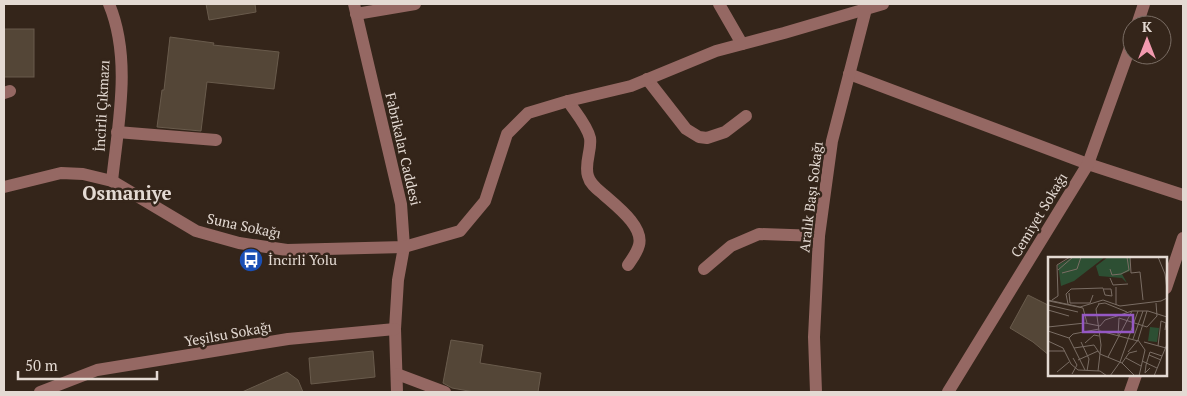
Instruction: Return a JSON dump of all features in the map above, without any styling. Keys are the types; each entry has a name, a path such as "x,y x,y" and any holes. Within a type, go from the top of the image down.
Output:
{"street":[{"name":"İncirli Çıkmazı","path":"109,4 118,33 121,59 120,106 112,181"},
{"path":"355,9 415,4"},
{"path":"718,4 742,44"},
{"name":"Suna Sokağı","path":"4,188 61,174 83,174 112,181 196,231 239,243 286,250 404,247 460,231 485,201 507,134 528,113 631,86 716,51 883,4"},
{"name":"Fabrikalar Caddesi","path":"355,9 401,204 404,247 398,280 395,329 397,392"},
{"name":"Aralık Başı Sokağı","path":"816,392 814,336 819,236 832,141 866,9"},
{"name":"Cemiyet Sokağı","path":"948,392 1088,164 1124,65"},
{"path":"849,74 1088,164 1183,194"},
{"path":"647,79 686,129 699,137 707,138 725,132 746,116"},
{"path":"568,101 585,126 590,138 587,164 590,181 626,215 639,233 640,244 628,265"},
{"path":"117,132 216,140"},
{"path":"704,269 731,246 759,234 819,236"},
{"path":"1167,285 1183,238"},
{"name":"Yeşilsu Sokağı","path":"40,392 97,370 288,339 395,329"},
{"path":"397,374 445,392"},
{"path":"1130,392 1136,376"}],"building":[{"path":"206,4 255,4 256,12 209,20"},
{"path":"4,29 34,29 34,77 4,77"},
{"path":"170,37 214,43 213,45 279,52 274,89 207,82 201,131 157,127 162,90 164,90"},
{"path":"1028,295 1048,305 1048,354 1033,342 1010,328"},
{"path":"451,340 483,345 480,363 541,373 538,392 474,392 452,388 443,383"},
{"path":"373,351 375,377 311,384 309,358"},
{"path":"287,372 298,380 303,392 242,392"}],"place":[{"name":"İncirli Yolu","path":"251,260"}],"district":[{"name":"Osmaniye","path":"127,193"}]}
